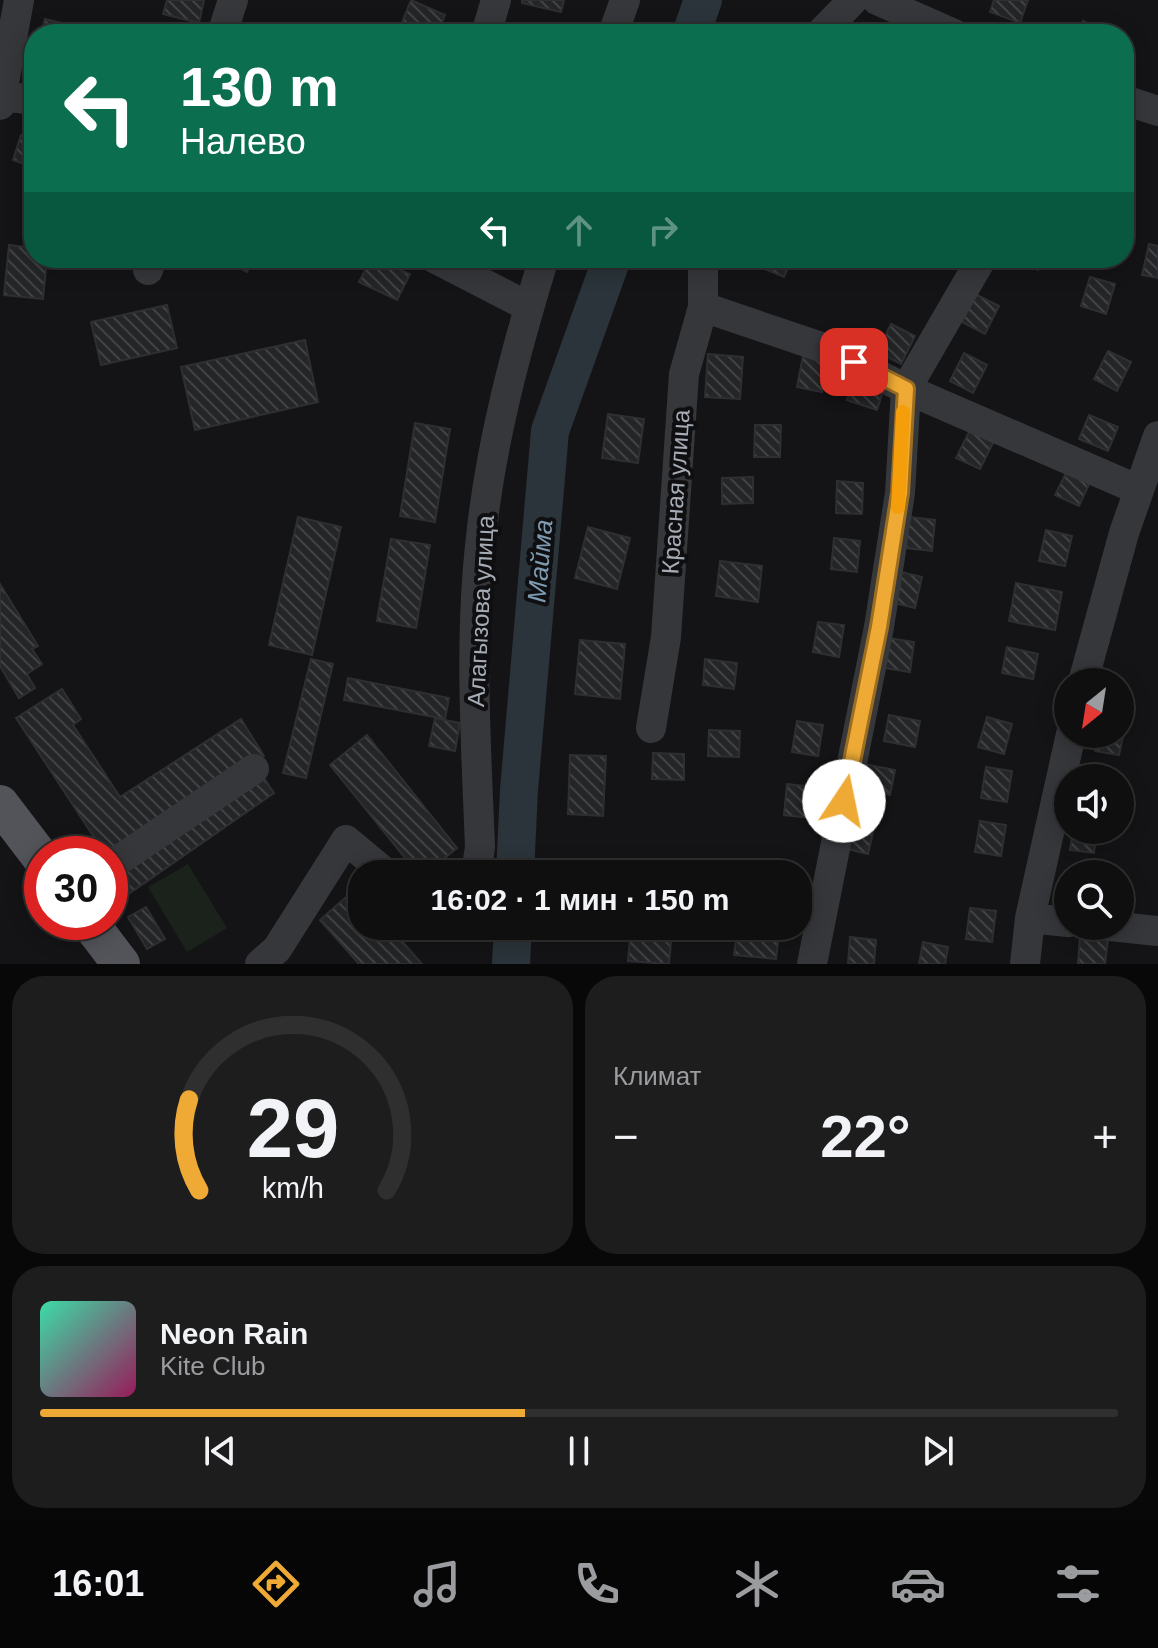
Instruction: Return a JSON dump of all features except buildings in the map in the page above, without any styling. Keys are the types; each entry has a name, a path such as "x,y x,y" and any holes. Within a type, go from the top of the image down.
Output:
{"main road":[{"path":"0,804 24,836"},
{"path":"103,940 121,964"}],"street":[{"path":"19,0 1,100 24,100"},
{"path":"225,24 233,0"},
{"path":"489,24 496,0"},
{"path":"617,24 625,0"},
{"path":"830,24 853,0"},
{"path":"877,0 931,24"},
{"path":"1134,103 1158,111"},
{"path":"453,268 529,307"},
{"name":"Алагызова улица","path":"478,860 473,666 481,536 507,386 541,268"},
{"name":"Красная улица","path":"651,728 666,637 684,374 703,307 703,268"},
{"path":"812,964 879,627 900,493 906,389 976,268"},
{"path":"703,307 827,349 906,389 1139,490"},
{"path":"1087,668 1158,436"},
{"path":"1025,964 1030,918 1068,748"},
{"path":"128,854 254,769"},
{"path":"260,964 277,949 346,840 370,860"},
{"path":"1030,918 1054,921"},
{"path":"1134,928 1158,931"}],"shaded area":[{"path":"188,864 227,928 187,952 148,887"}],"waterway":[{"name":"Майма","path":"695,24 703,0"},
{"name":"Майма","path":"516,860 550,431 608,268"},
{"name":"Майма","path":"511,964 512,940"}],"slow traffic":[{"path":"898,507 903,412"}],"route":[{"path":"844,801 879,627 900,493 901,429 906,389 854,362"}]}
